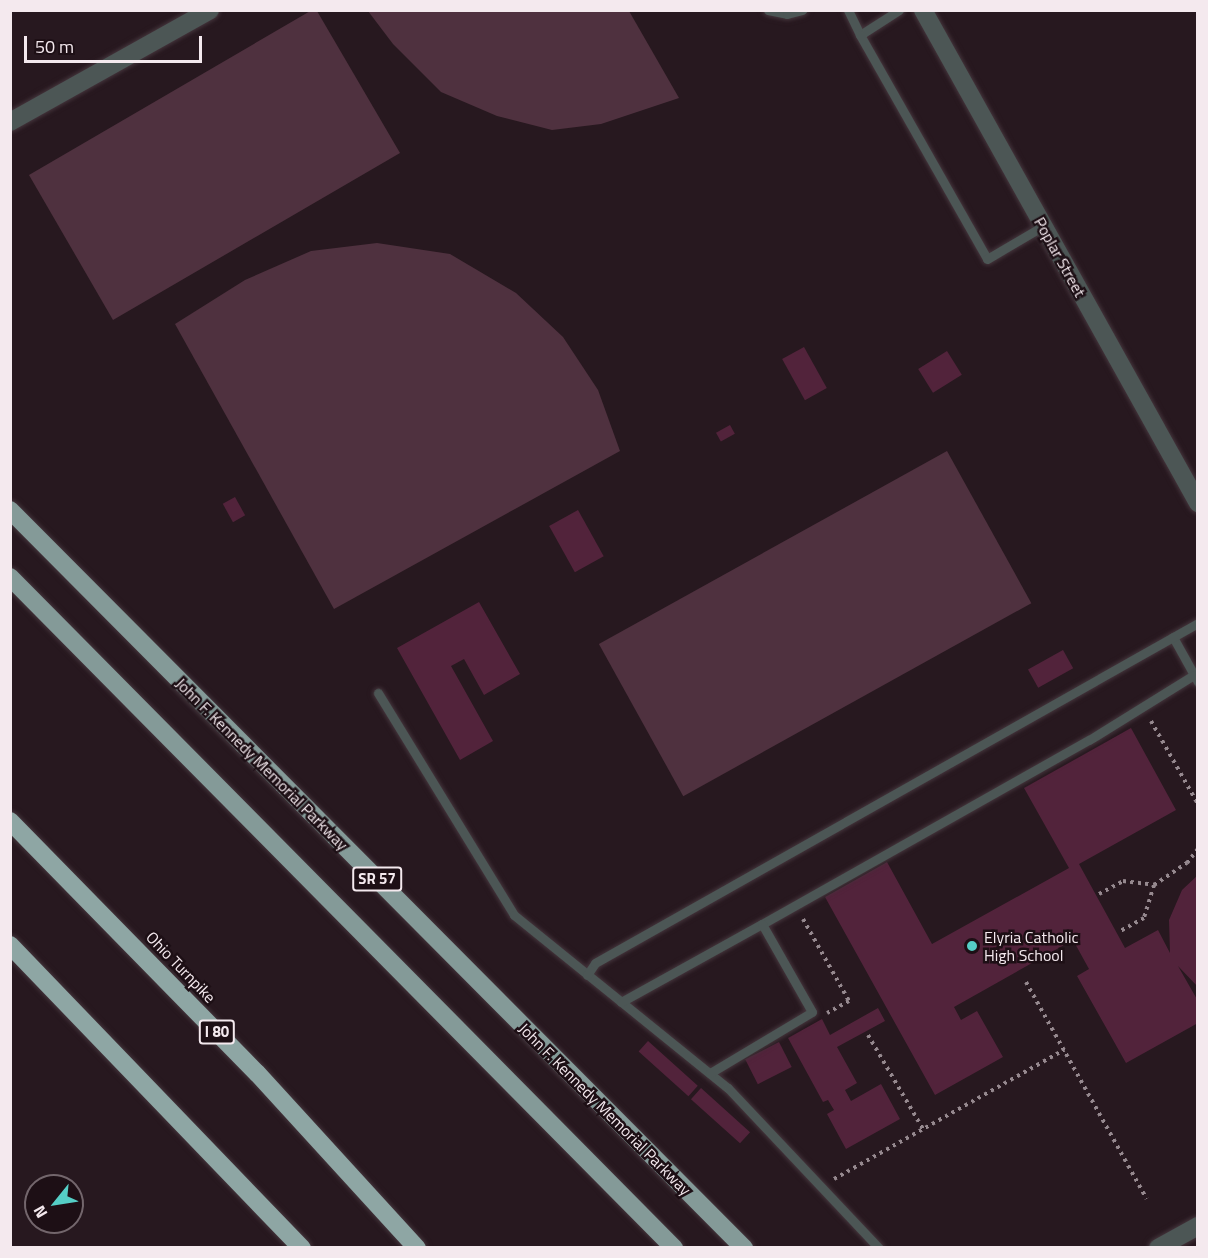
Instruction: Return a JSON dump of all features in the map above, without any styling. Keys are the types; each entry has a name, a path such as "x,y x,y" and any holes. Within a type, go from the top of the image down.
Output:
{"highway":[{"name":"John F. Kennedy Memorial Parkway","path":"10,510 744,1248"},
{"name":"SR 57","path":"10,578 674,1248"},
{"name":"Ohio Turnpike","path":"10,821 257,1073 417,1248"},
{"path":"10,945 302,1248"}],"street":[{"path":"10,122 210,10"},
{"name":"Poplar Street","path":"923,10 1197,503"},
{"path":"1158,1248 1197,1226"}],"lane":[{"path":"768,10 787,14 802,10"},
{"path":"848,10 987,259 1043,226"},
{"path":"860,35 899,10"},
{"path":"587,975 595,963 1197,623"},
{"path":"621,1002 1196,679 1173,637"},
{"path":"378,693 514,915 728,1088 879,1248"},
{"path":"710,1073 813,1012 762,924"}],"path":[{"path":"1148,715 1197,804"},
{"path":"1121,931 1144,918 1154,885 1187,862 1197,849"},
{"path":"1099,894 1123,881 1154,885"},
{"path":"798,910 849,1001 820,1016"},
{"path":"1026,982 1147,1199"},
{"path":"868,1035 923,1129"},
{"path":"834,1179 1064,1050"}],"shaded area":[{"path":"312,10 317,11 400,153 113,320 29,175"},
{"path":"368,11 629,11 679,98 601,124 552,130 497,116 441,92 393,44"},
{"path":"377,243 450,254 516,293 563,337 598,390 620,451 334,609 175,324 245,280 311,251"},
{"path":"947,451 1031,603 683,796 599,644"}],"building":[{"path":"804,347 827,388 805,400 782,359"},
{"path":"947,351 962,375 933,393 918,369"},
{"path":"730,425 735,434 721,442 716,433"},
{"path":"235,497 245,515 233,522 223,504"},
{"path":"578,510 604,556 575,572 549,526"},
{"path":"479,602 520,674 484,695 464,659 451,666 493,741 460,760 397,648"},
{"path":"1063,650 1073,668 1038,688 1028,669"},
{"path":"1131,728 1176,810 1079,864 1125,948 1158,930 1170,953 1169,920 1182,890 1198,875 1198,987 1178,966 1198,1001 1198,1023 1126,1063 1077,976 1089,969 1073,940 954,1007 961,1020 977,1011 1003,1057 935,1095 825,897 887,862 932,944 1069,868 1024,788"},
{"path":"878,1008 885,1021 837,1047 857,1083 845,1090 851,1101 881,1084 900,1119 846,1149 827,1114 834,1110 828,1100 823,1102 788,1038 822,1019 830,1035"},
{"path":"648,1041 698,1086 688,1096 639,1051"},
{"path":"779,1042 792,1067 758,1084 745,1059"},
{"path":"701,1088 750,1132 740,1143 691,1099"}],"place":[{"name":"Elyria Catholic High School","path":"972,946"}]}
